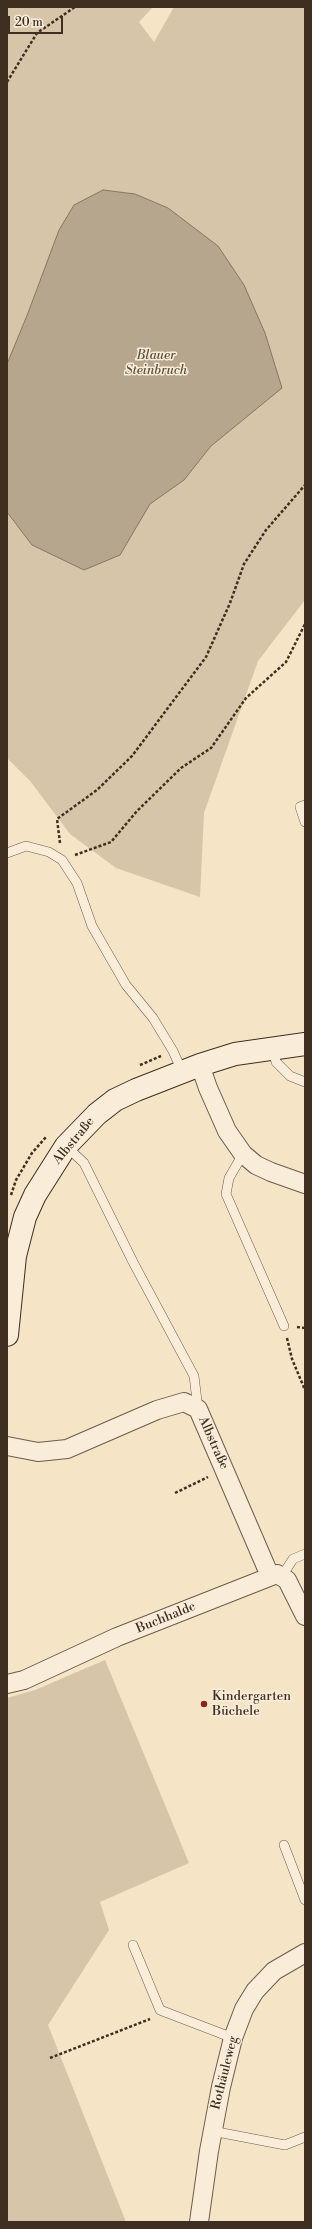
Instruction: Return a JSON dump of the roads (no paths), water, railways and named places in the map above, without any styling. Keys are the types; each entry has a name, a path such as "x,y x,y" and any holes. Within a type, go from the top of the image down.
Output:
{"street":[{"name":"Albstraße","path":"7,1335 15,1256 20,1232 35,1195 66,1146 97,1114 115,1100 191,1068 235,1054 305,1044"},
{"path":"191,1068 208,1088 227,1131 243,1154 256,1165 305,1184"},
{"name":"Albstraße","path":"7,1446 38,1452 67,1449 157,1410 184,1402 198,1409 225,1470 276,1576"},
{"path":"276,1576 287,1580 293,1589 305,1616"},
{"name":"Buchhalde","path":"7,1684 24,1680 117,1637 276,1576"},
{"name":"Rothäuleweg","path":"199,2222 212,2131 233,2038 244,2009 255,1991 274,1972 305,1953"}],"lane":[{"path":"305,805 300,807 305,822"},
{"path":"7,853 26,846 49,852 62,860 77,883 92,926 126,985 153,1018 173,1051 191,1068"},
{"path":"273,1048 276,1062 290,1076 305,1082"},
{"path":"66,1146 84,1163 133,1262 194,1376 198,1409"},
{"path":"243,1154 229,1178 226,1194 284,1326"},
{"path":"276,1576 293,1559 305,1554"},
{"path":"284,1845 305,1900"},
{"path":"133,1945 160,2010 233,2038"},
{"path":"212,2131 285,2145 305,2136"}],"place":[{"name":"Kindergarten Büchele","path":"204,1704"}],"park label":[{"name":"Blauer Steinbruch","path":"156,364"}]}
